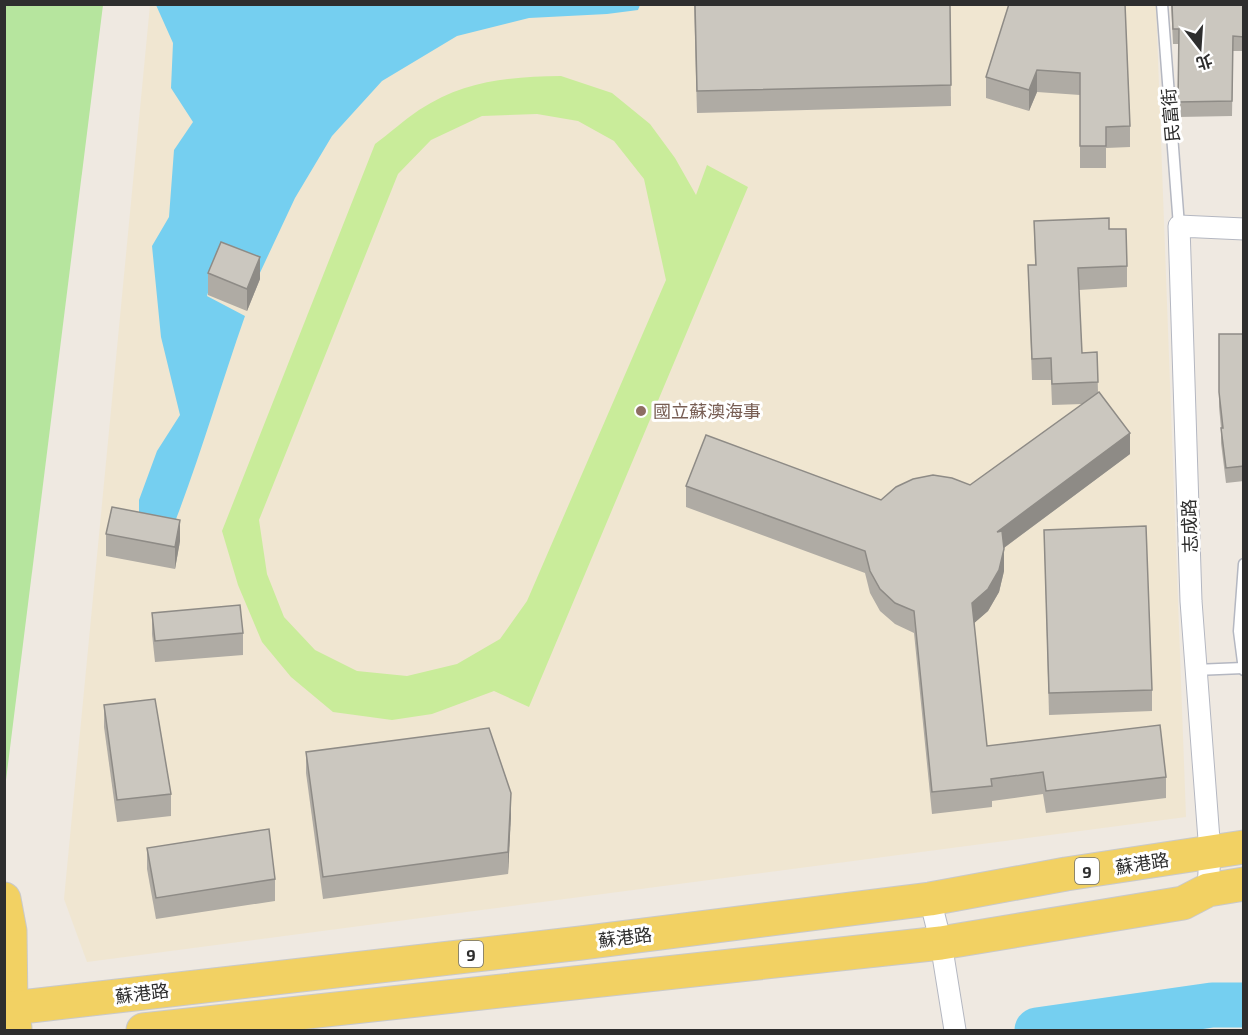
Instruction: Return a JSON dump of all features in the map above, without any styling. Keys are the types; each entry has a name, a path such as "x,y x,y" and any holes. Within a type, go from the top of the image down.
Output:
{"main road":[{"name":"蘇港路","path":"9,1010 581,943 930,899 1066,874 1244,847"},
{"name":"蘇港路","path":"143,1030 941,943 1183,903 1208,890 1244,884"},
{"name":"9","path":"4,899 10,931 9,1010"},
{"path":"581,943 584,981"}],"street":[{"path":"1179,226 1244,229"},
{"name":"志成路","path":"1179,226 1191,602 1210,852 1208,890"},
{"path":"930,899 941,943 953,1022"}],"lane":[{"name":"民富街","path":"1162,4 1179,226"},
{"path":"1195,670 1243,669 1239,631 1244,564"}],"shaded area":[{"name":"國立蘇澳海事","path":"150,5 1156,5 1186,817 87,962 64,899"}],"green space":[{"path":"4,5 103,5 5,788"},
{"path":"561,76 612,93 650,124 675,158 696,195 707,165 748,187 529,707 494,691 432,714 392,720 333,712 291,677 262,642 238,585 222,531 375,144 419,110 453,92 505,79","holes":["537,114 578,121 614,141 644,179 666,280 527,601 500,639 457,664 407,676 357,671 315,650 284,617 267,574 259,520 398,174 431,140 482,116"]}],"water":[{"path":"156,5 640,5 638,10 607,14 529,18 457,36 382,81 332,136 295,198 258,277 218,259 207,296 245,316 169,537 139,527 139,500 157,451 180,415 161,337 152,246 169,217 174,150 193,122 171,88 173,43"}],"building":[{"path":"695,4 950,4 951,85 697,91"},
{"path":"1009,4 1125,4 1130,126 1106,127 1106,146 1080,146 1080,73 1037,70 1029,90 986,77"},
{"path":"1172,4 1244,4 1244,37 1233,36 1232,101 1178,102 1179,29 1173,29"},
{"path":"1109,218 1109,229 1126,229 1127,266 1078,268 1082,353 1097,352 1098,382 1052,384 1051,358 1032,359 1028,265 1036,265 1034,221"},
{"path":"221,242 260,257 247,289 208,273"},
{"path":"1219,334 1244,334 1244,466 1226,468 1219,392"},
{"path":"1099,392 1130,433 997,532 1002,531 1004,549 999,570 988,589 972,603 987,746 1160,725 1166,777 1046,791 1043,772 991,779 992,786 932,792 914,611 895,603 880,589 870,571 865,551 686,486 706,435 881,500 896,487 913,479 933,475 952,478 970,485"},
{"path":"112,507 180,520 175,547 106,534"},
{"path":"1146,526 1152,690 1049,693 1044,530"},
{"path":"240,605 243,633 155,641 152,613"},
{"path":"155,699 171,794 117,800 104,705"},
{"path":"489,728 511,793 508,852 323,877 306,752"},
{"path":"269,829 275,879 156,898 147,848"}],"waterway":[{"path":"1037,1030 1212,1005 1244,1005"}],"place":[{"name":"國立蘇澳海事","path":"641,411"}]}
